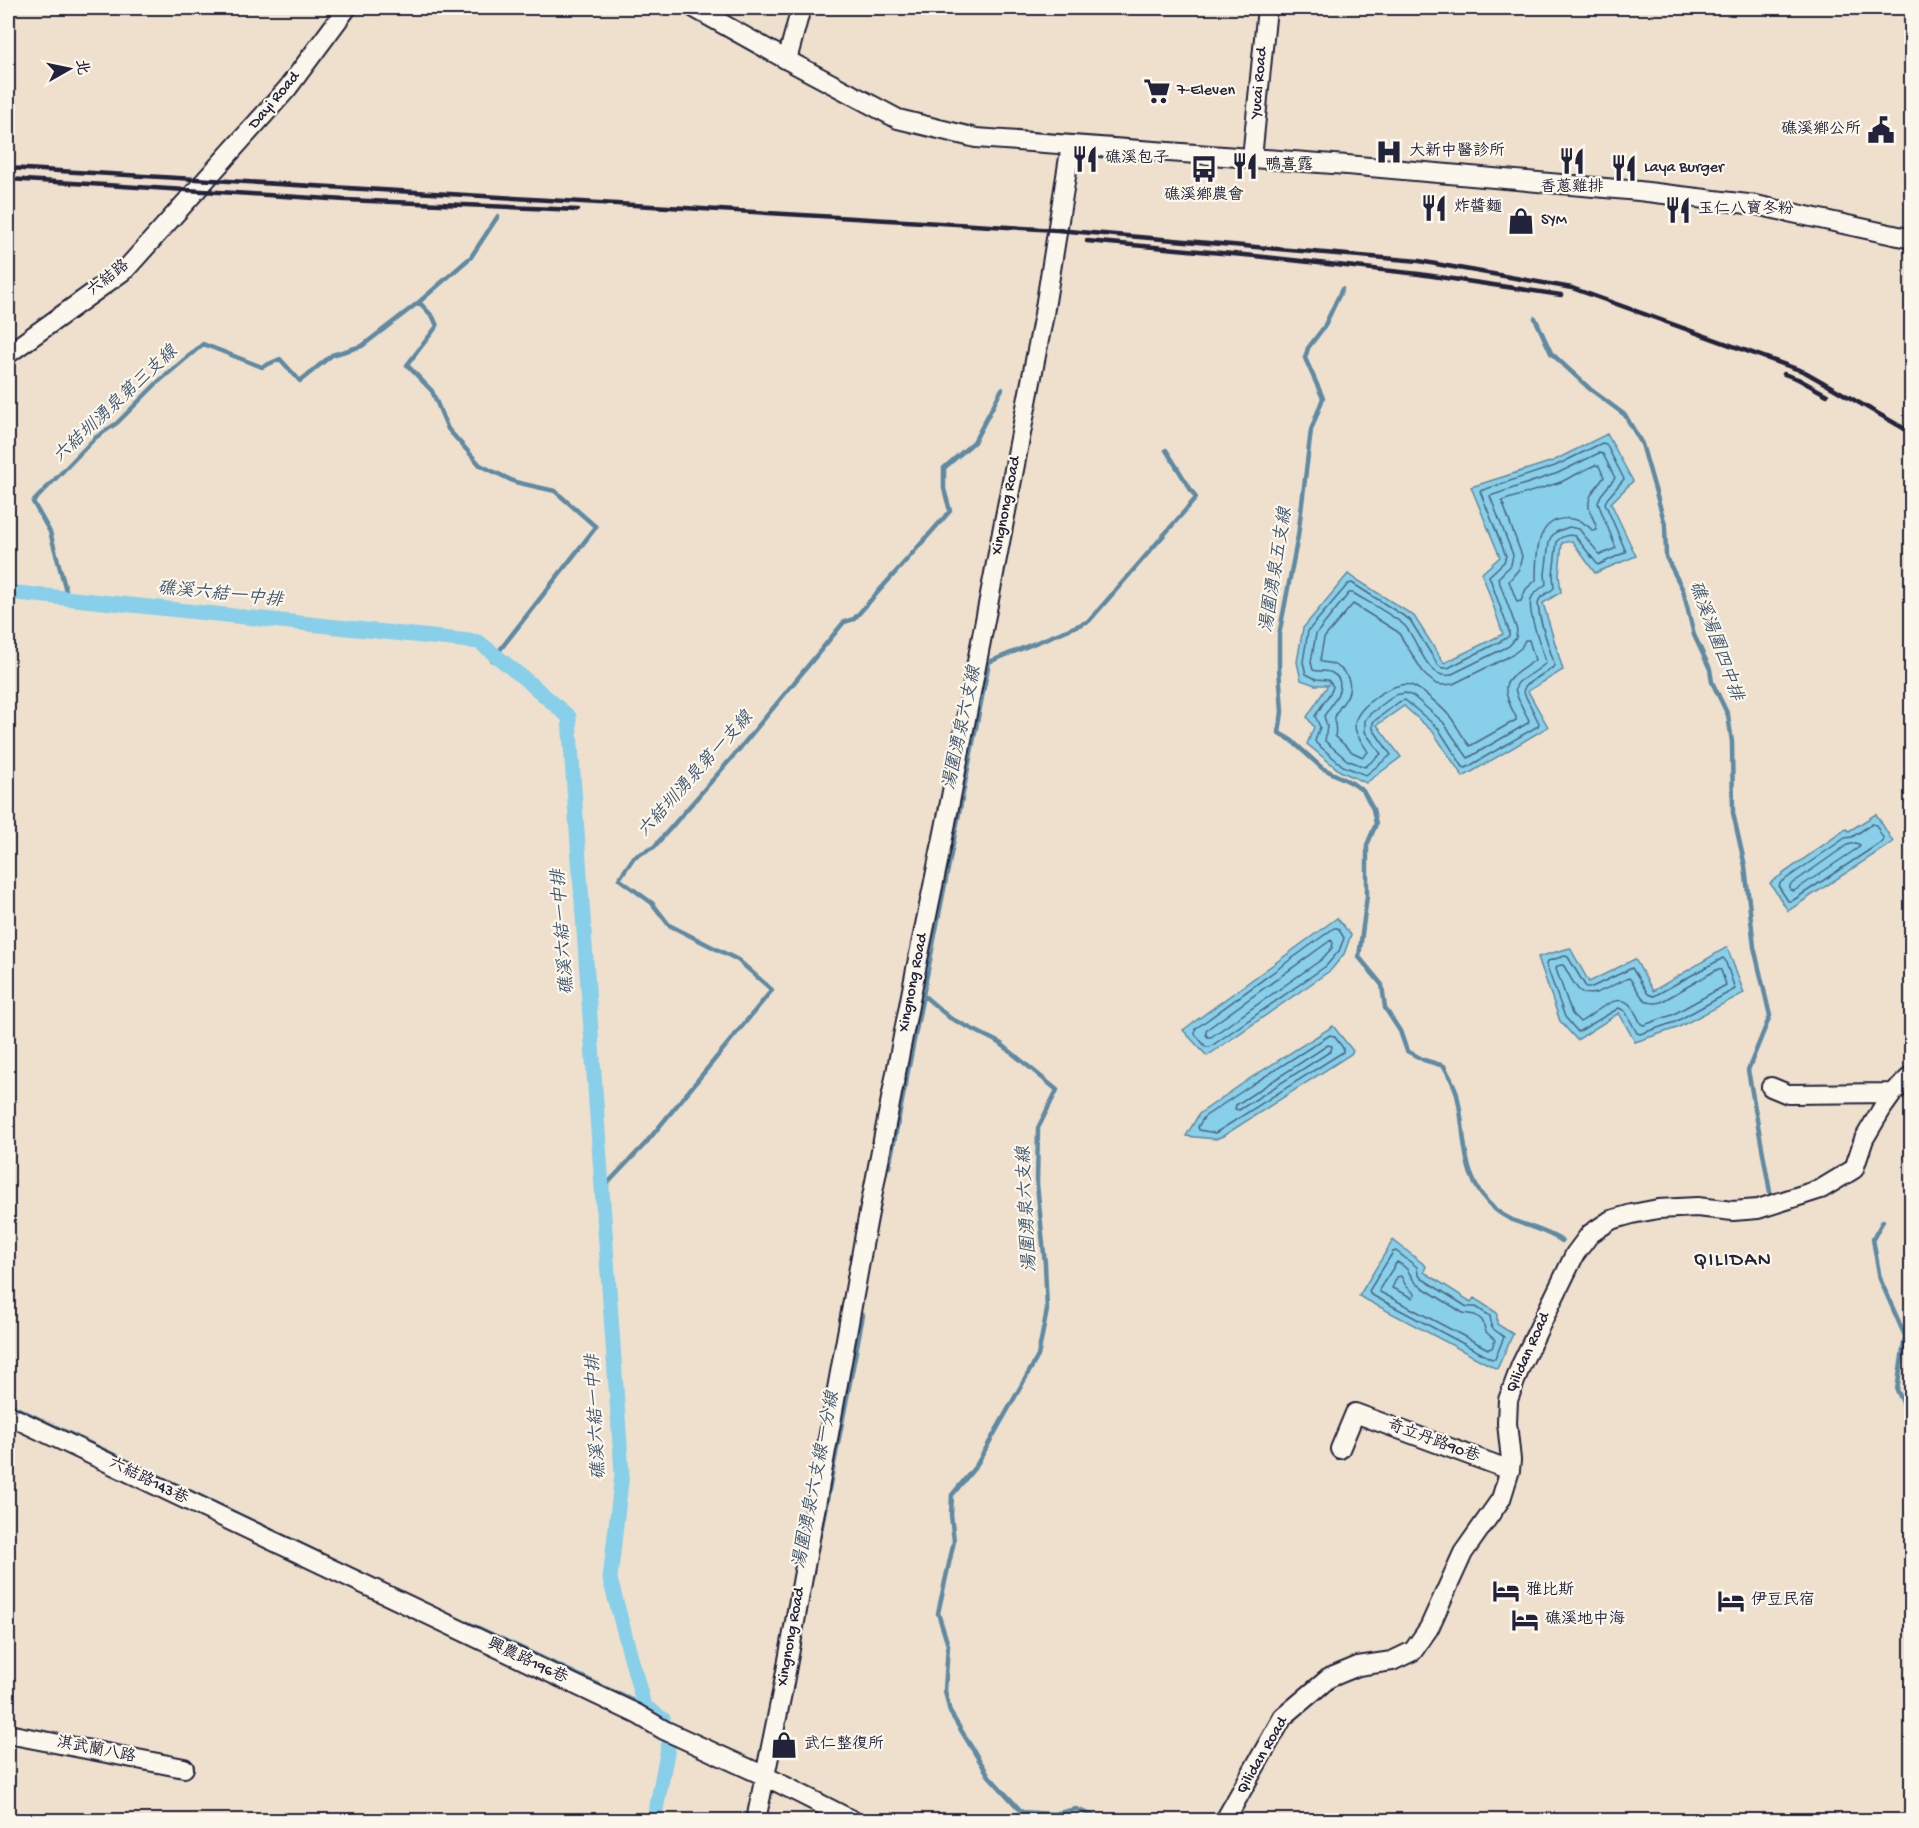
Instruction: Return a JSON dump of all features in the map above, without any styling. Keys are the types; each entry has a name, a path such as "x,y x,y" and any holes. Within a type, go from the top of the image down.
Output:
{"street":[{"name":"Dayi Road","path":"196,190 287,89 347,8"},
{"path":"694,8 898,119 976,138 1538,182 1756,205 1911,239"},
{"path":"787,60 801,8"},
{"name":"Yucai Road","path":"1252,158 1267,8"},
{"name":"Xingnong Road","path":"756,1821 783,1688 865,1234 1044,314 1071,145"},
{"name":"六結路","path":"8,354 126,269 196,190"},
{"name":"Qilidan Road","path":"1225,1821 1282,1717 1329,1678 1358,1666 1392,1661 1413,1652 1429,1628 1463,1553 1502,1499 1511,1460 1507,1423 1508,1400 1521,1365 1575,1254 1590,1234 1611,1220 1632,1214 1658,1209 1697,1207 1733,1211 1758,1209 1821,1189 1854,1169 1864,1139 1893,1093 1911,1075"},
{"path":"1771,1087 1788,1094 1893,1093"},
{"name":"奇立丹路90巷","path":"1340,1449 1355,1413 1510,1470"},
{"name":"六結路143巷","path":"8,1415 288,1549"},
{"name":"興農路196巷","path":"288,1549 637,1714 664,1730 765,1776 852,1821"},
{"name":"淇武蘭八路","path":"8,1734 184,1768"}],"water":[{"path":"1607,434 1633,481 1611,503 1636,556 1595,573 1572,541 1562,543 1559,575 1561,592 1543,603 1563,670 1528,691 1548,727 1463,777 1433,732 1404,706 1377,725 1401,757 1366,783 1340,771 1307,744 1314,727 1307,717 1328,685 1315,685 1301,680 1297,662 1303,628 1348,574 1414,616 1444,663 1503,634 1482,573 1500,557 1471,487 1553,461"},
{"path":"1876,814 1893,842 1788,911 1770,883 1846,829 1849,831"},
{"path":"1337,918 1351,935 1344,954 1331,970 1207,1056 1183,1030"},
{"path":"1727,947 1744,993 1677,1028 1635,1042 1619,1013 1577,1040 1560,1021 1538,957 1570,948 1589,982 1635,959 1653,991"},
{"path":"1333,1026 1353,1051 1351,1054 1223,1136 1216,1139 1186,1136 1199,1114 1249,1079"},
{"path":"1393,1240 1426,1266 1424,1272 1471,1302 1474,1298 1497,1313 1497,1324 1513,1334 1497,1369 1359,1296"}],"waterway":[{"name":"六結圳湧泉第三支線","path":"68,598 50,532 33,502 95,438 117,423 158,382 203,344 262,367 280,359 300,381 332,355 362,346 419,302 471,257 498,216"},
{"name":"湯圍湧泉五支線","path":"1342,289 1324,327 1308,348 1305,358 1323,398 1311,430 1298,536 1279,635 1282,712 1279,733 1291,740 1322,768 1363,791 1373,809 1376,824 1367,845 1367,896 1359,957 1382,985 1385,1008 1400,1031 1407,1051 1424,1060 1444,1066 1456,1091 1469,1169 1475,1184 1484,1197 1503,1215 1562,1241"},
{"path":"419,302 433,317 437,326 407,365 432,391 448,429 480,465 515,482 555,491 596,527 492,660"},
{"name":"礁溪湯圍四中排","path":"1535,318 1551,353 1590,389 1625,415 1642,444 1665,524 1666,557 1683,590 1694,635 1710,669 1712,682 1728,715 1732,742 1733,813 1745,866 1754,947 1770,1016 1748,1070 1770,1192"},
{"name":"六結圳湧泉第一支線","path":"602,1189 645,1144 772,990 738,960 669,925 652,903 619,879 634,857 654,847 736,753 844,622 854,619 950,511 944,489 944,468 974,442 1002,389"},
{"name":"湯圍湧泉六支線","path":"1101,1820 1076,1809 1054,1814 1022,1812 989,1776 950,1712 945,1691 948,1645 938,1613 954,1541 951,1515 952,1495 976,1466 1038,1356 1047,1310 1037,1184 1038,1128 1057,1090 1000,1043 950,1018 923,995 989,662 1089,621 1196,498 1166,450"},
{"name":"礁溪六結一中排","path":"8,592 479,642 569,717 622,1473 610,1579 644,1706 663,1719"},
{"name":"湯圍湧泉六支線一分線","path":"889,1167 923,995"},
{"path":"1883,1221 1873,1239 1880,1279 1905,1336 1897,1390 1912,1421"},
{"name":"湯圍湧泉六支線一分線","path":"820,1536 863,1315"},
{"path":"8,1404 319,1553"},
{"path":"468,1623 644,1706"},
{"path":"654,1820 669,1743"}],"railway":[{"path":"8,168 1057,230 1419,261 1572,288 1805,372 1912,433"},
{"path":"8,179 346,200 578,210"},
{"path":"1087,241 1419,274 1561,295"},
{"path":"1784,374 1827,395"}],"place":[{"name":"7-Eleven","path":"1157,91"},
{"name":"礁溪鄉公所","path":"1881,130"},
{"name":"大新中醫診所","path":"1389,152"},
{"name":"礁溪包子","path":"1085,159"},
{"name":"香蔥雞排","path":"1572,161"},
{"name":"鴨喜露","path":"1245,166"},
{"name":"Laya Burger","path":"1624,168"},
{"name":"礁溪鄉農會","path":"1204,169"},
{"name":"炸醬麵","path":"1434,208"},
{"name":"玉仁八寶冬粉","path":"1678,210"},
{"name":"SYM","path":"1521,221"},
{"name":"雅比斯","path":"1506,1591"},
{"name":"伊豆民宿","path":"1731,1601"},
{"name":"礁溪地中海","path":"1525,1620"},
{"name":"武仁整復所","path":"784,1745"}],"district":[{"name":"QILIDAN","path":"1733,1261"}]}
